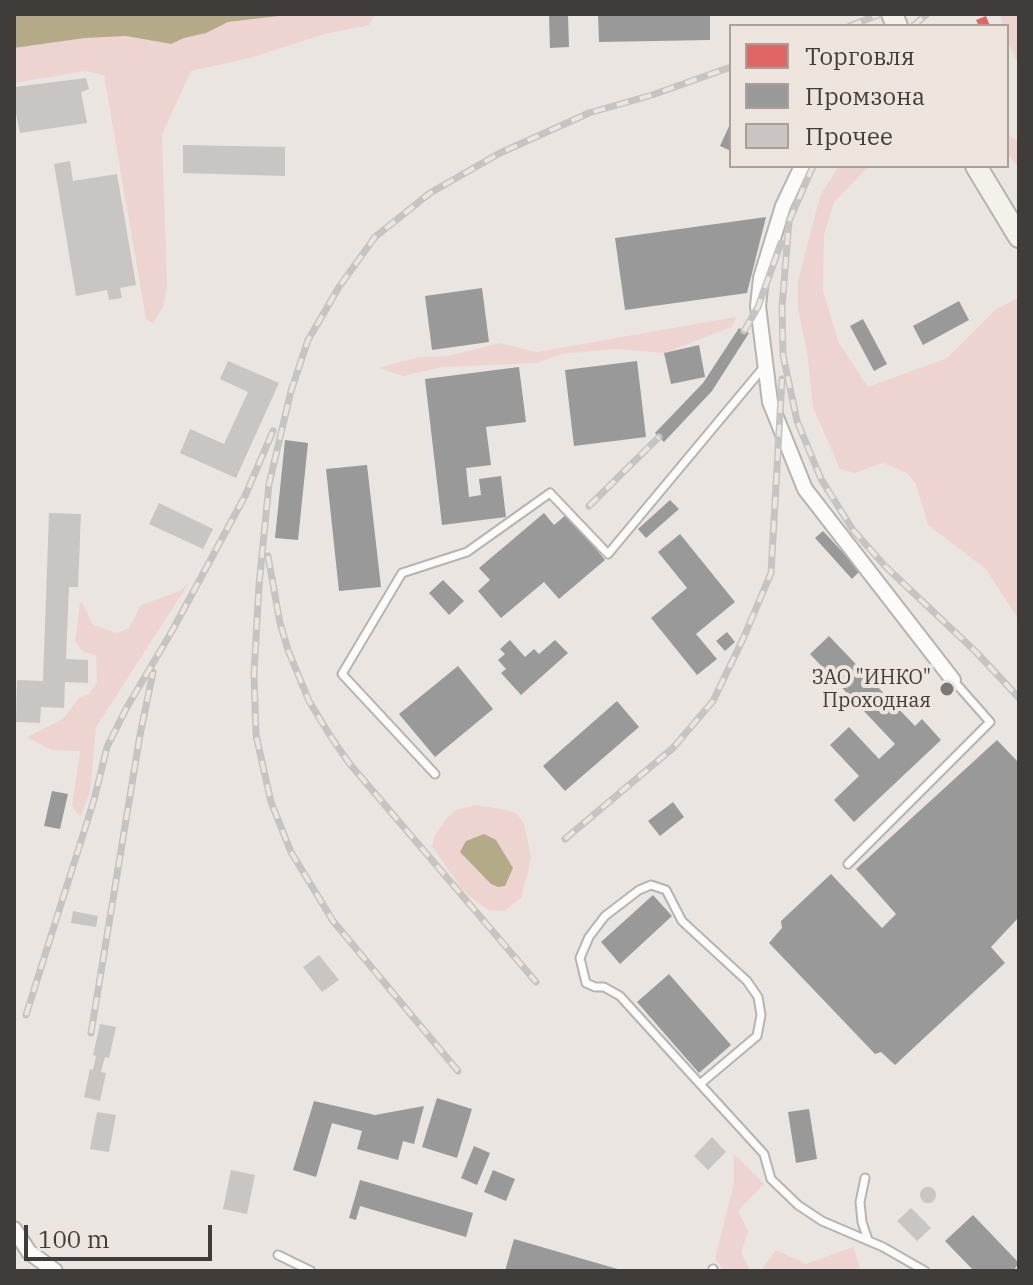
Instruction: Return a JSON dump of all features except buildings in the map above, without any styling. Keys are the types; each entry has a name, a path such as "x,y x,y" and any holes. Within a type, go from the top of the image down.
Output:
{"street":[{"path":"801,168 783,206 761,278 758,306 770,402 805,489 953,680"},
{"path":"977,168 1018,242"},
{"path":"14,1229 29,1252 55,1271"}],"lane":[{"path":"435,774 342,674 402,573 467,552 550,493 608,554 765,367"},
{"path":"848,864 990,722 953,680"},
{"path":"700,1084 757,1036 761,1015 758,997 747,981 682,921 666,890 651,885 639,890 605,916 589,937 580,958 586,983 604,987 620,996 700,1084 764,1154 771,1179 798,1205 831,1226 868,1240 925,1271"},
{"path":"865,1178 860,1202 868,1240"},
{"path":"278,1255 311,1271"}],"shaded area":[{"path":"14,14 296,14 228,22 171,44 126,36 14,48"},
{"path":"296,14 375,14 369,25 191,71 162,135 167,287 163,307 153,323 146,319 104,75 85,71 14,83 14,48 126,36 171,44 228,22"},
{"path":"1000,14 1019,14 1019,66 1009,44 1009,24 1002,24"},
{"path":"1009,135 1016,140 1019,137 1019,169 1009,156"},
{"path":"838,168 867,168 834,202 824,235 823,291 839,343 868,387 947,358 995,310 1019,297 1019,626 1017,617 986,569 928,525 916,484 907,473 883,463 855,473 840,469 813,407 807,351 798,310 798,281 820,196"},
{"path":"736,317 732,327 664,353 615,349 561,354 537,363 442,367 403,376 379,368 419,357 449,356 499,343 537,352"},
{"path":"189,583 96,727 90,792 80,817 72,806 80,751 51,750 27,737 63,719 79,698 90,694 97,682 96,655 83,652 75,642 80,603 93,625 117,633 129,628 141,605 180,591"},
{"path":"475,805 507,810 517,814 524,824 531,857 529,868 521,898 504,911 488,910 469,896 432,846 435,835 448,817 456,810"},
{"path":"484,834 496,840 513,868 505,886 491,884 460,852 466,841"},
{"path":"734,1154 764,1184 738,1211 748,1231 741,1252 750,1271 725,1271 715,1259 734,1183"},
{"path":"853,1247 861,1271 761,1271 776,1250 806,1264"}],"railway":[{"path":"855,24 880,14"},
{"path":"915,24 927,14"},
{"path":"458,1071 333,921 291,852 271,802 256,735 254,674 269,484 291,391 308,340 339,287 375,237 430,193 500,153 589,113 729,68"},
{"path":"812,168 789,221 782,307 783,355 797,421 821,479 853,530 885,566 977,653 1019,698"},
{"path":"744,331 758,307 781,243"},
{"path":"565,839 673,748 713,701 743,639 771,573 782,379"},
{"path":"26,1015 94,800 107,747 245,496 273,431"},
{"path":"589,506 659,437"},
{"path":"268,556 288,650 309,701 331,737 349,763 536,982"},
{"path":"91,1033 153,672"}],"place":[{"name":"ЗАО \"ИНКО\" Проходная","path":"947,689"}]}
